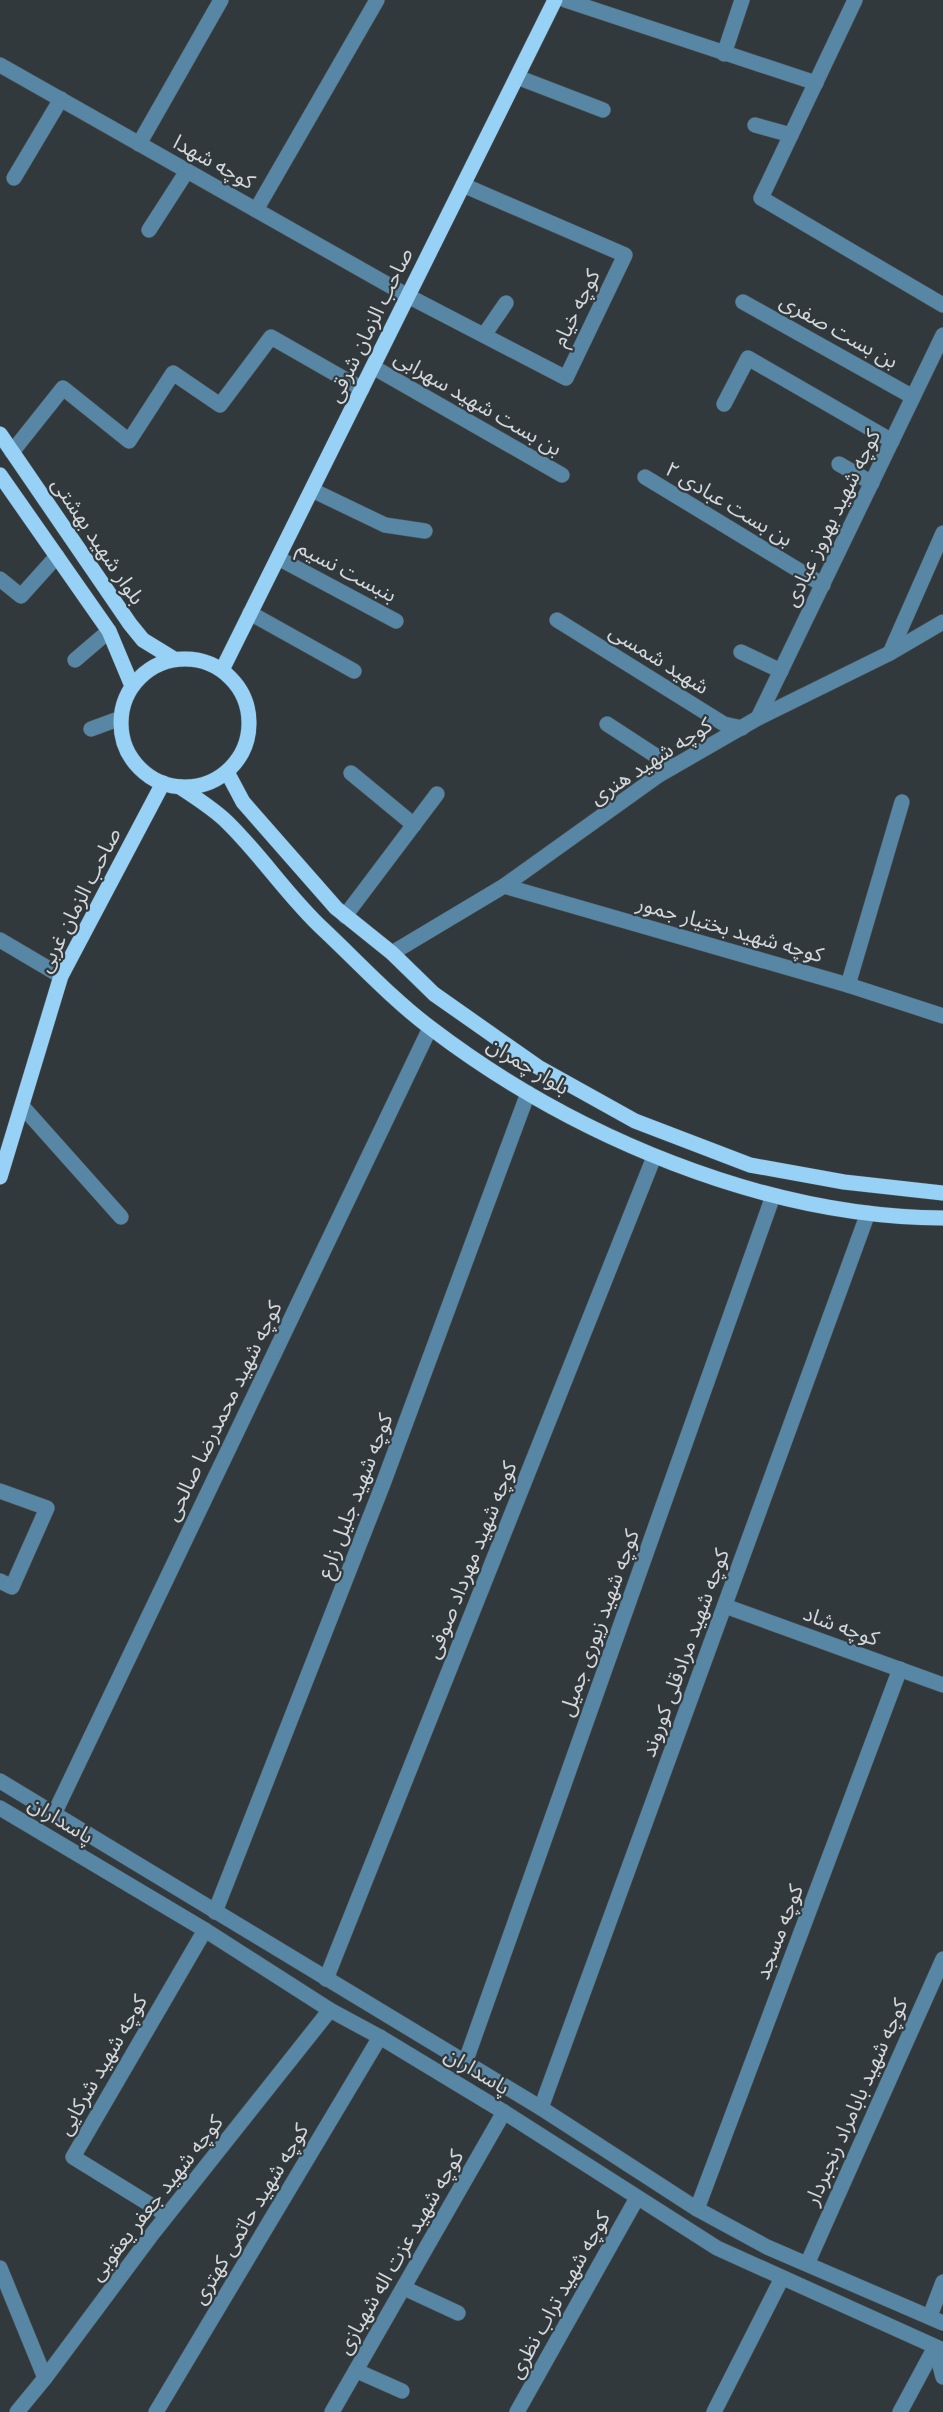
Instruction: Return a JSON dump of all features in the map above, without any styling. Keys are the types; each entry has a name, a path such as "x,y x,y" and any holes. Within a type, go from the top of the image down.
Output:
{"main road":[{"name":"صاحب الزمان شرقی","path":"222,670 555,0"},
{"name":"بلوار شهید بهشتی","path":"0,434 130,624 143,640 174,659"},
{"name":"بلوار شهید بهشتی","path":"0,475 109,631 132,686"},
{"path":"191,658 207,662 222,670 234,681 243,695 249,719 246,744 238,759 227,772 213,781 197,786 180,787 149,776 136,765 124,742 121,718 124,701 132,686 158,664 174,659 191,658"},
{"name":"بلوار چمران","path":"227,772 243,802 345,916 392,953 434,994 528,1061 635,1121 750,1165 844,1182 943,1192"},
{"name":"صاحب الزمان غربی","path":"0,1177 62,976 164,783"},
{"name":"بلوار چمران","path":"180,787 226,821 321,928 430,1028 528,1093 654,1157 773,1196 868,1214 943,1218"}],"street":[{"path":"139,144 221,0"},
{"path":"256,210 377,0"},
{"path":"566,0 816,83"},
{"path":"724,54 742,0"},
{"path":"855,0 761,198 943,305"},
{"name":"کوچه شهدا","path":"0,65 408,296"},
{"path":"517,77 603,110"},
{"path":"14,178 61,99"},
{"path":"755,125 791,135"},
{"path":"150,230 187,171"},
{"name":"کوچه خیام","path":"408,296 566,378 625,255 463,185"},
{"name":"بن بست صفری","path":"743,302 913,397"},
{"path":"484,335 506,303"},
{"path":"12,452 63,388 129,441 173,373 220,405 271,337 362,389"},
{"name":"کوچه شهید بهروز عبادی","path":"758,718 943,337"},
{"path":"724,404 748,358 892,441"},
{"name":"بن بست شهید سهرابی","path":"373,367 562,475"},
{"path":"839,464 872,483"},
{"name":"بن بست عبادی ۲","path":"645,477 823,585"},
{"path":"312,490 385,525 425,531"},
{"path":"890,653 943,533"},
{"path":"0,579 21,596 57,556"},
{"name":"بنبست نسیم","path":"278,558 396,621"},
{"path":"250,613 354,671"},
{"name":"شهید شمسی","path":"557,620 724,724 741,728"},
{"name":"کوچه شهید هنری","path":"392,953 504,886 673,767 758,718 890,653 943,622"},
{"path":"75,660 109,631"},
{"path":"741,652 781,671"},
{"path":"91,729 121,718"},
{"path":"607,724 673,767"},
{"path":"351,773 414,825"},
{"path":"345,916 437,794"},
{"path":"848,985 902,802"},
{"name":"کوچه شهید بختیار جمور","path":"504,886 848,985 943,1016"},
{"path":"0,940 62,976"},
{"name":"کوچه شهید محمدرضا صالحی","path":"55,1812 430,1028"},
{"name":"کوچه شهید جلیل زارع","path":"215,1912 383,1484 528,1093"},
{"path":"22,1106 121,1217"},
{"name":"کوچه شهید مهرداد صوفی","path":"326,1979 654,1157"},
{"name":"کوچه شهید زیوری جمیل","path":"465,2063 773,1196"},
{"name":"کوچه شهید مرادقلی کوروند","path":"541,2108 868,1214"},
{"path":"0,1491 47,1508 6,1584"},
{"name":"کوچه شاد","path":"725,1606 943,1685"},
{"name":"کوچه مسجد","path":"697,2209 900,1669"},
{"name":"پاسداران","path":"0,1781 55,1812 215,1912 541,2108 697,2209 767,2247 808,2262 936,2319"},
{"name":"پاسداران","path":"0,1808 205,1930 330,2010 380,2037 504,2112 717,2248 939,2349"},
{"name":"کوچه شهید شرکایی","path":"167,2216 73,2157 205,1930"},
{"name":"کوچه شهید بابامراد رنجبردار","path":"808,2262 943,1959"},
{"name":"کوچه شهید جعفر یعقوبی","path":"17,2412 167,2216 330,2010"},
{"name":"کوچه شهید حاتمی کهتری","path":"156,2412 380,2037"},
{"name":"کوچه شهید عزت اله شهبازی","path":"332,2412 504,2112"},
{"name":"کوچه شهید تراب نظری","path":"517,2412 637,2198"},
{"path":"0,2268 45,2378"},
{"path":"714,2412 782,2278"},
{"path":"936,2319 943,2282"},
{"path":"404,2288 458,2313"},
{"path":"939,2349 943,2377"},
{"path":"900,2412 939,2349"},
{"path":"357,2371 402,2391"}]}
